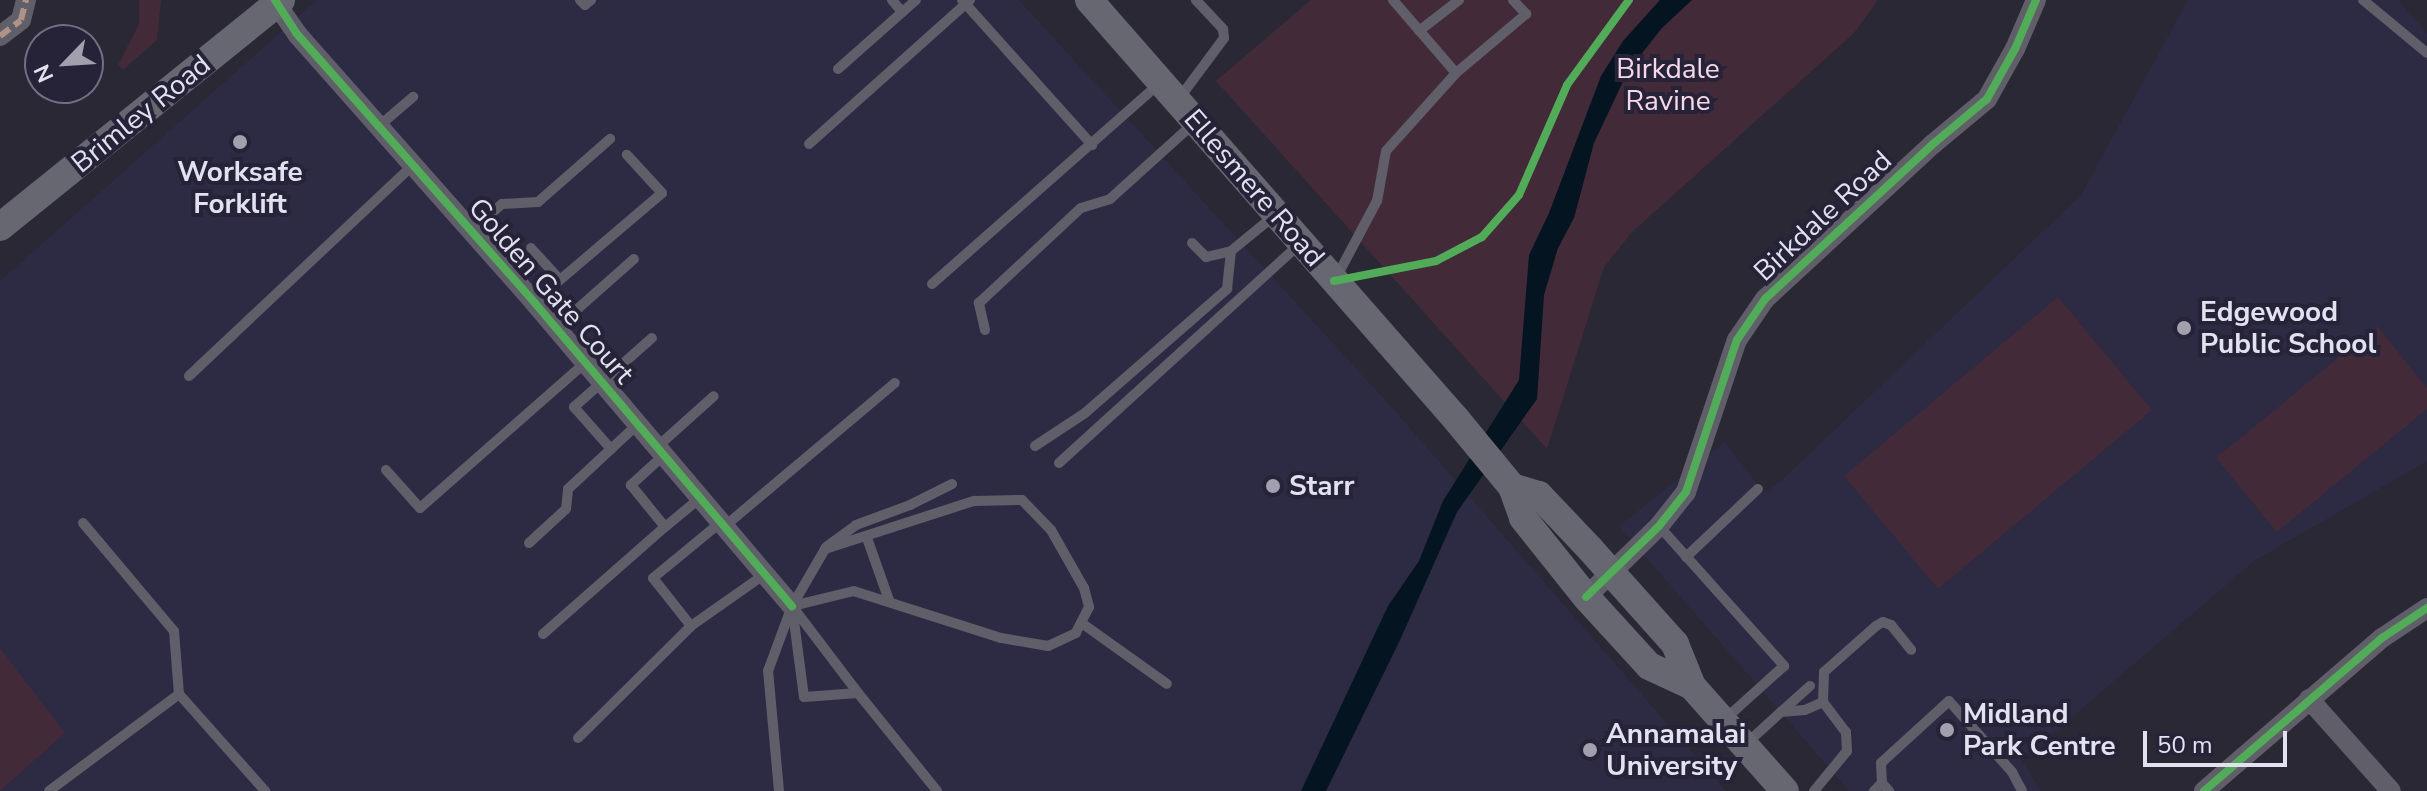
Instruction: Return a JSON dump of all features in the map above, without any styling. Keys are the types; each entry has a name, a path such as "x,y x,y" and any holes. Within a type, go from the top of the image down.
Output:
{"main road":[{"name":"Ellesmere Road","path":"1089,0 1456,419 1512,487 1523,518 1586,597 1649,666 1692,686"},
{"name":"Brimley Road","path":"0,227 279,2"},
{"name":"Ellesmere Road","path":"1512,487 1539,495 1675,644 1692,686 1785,791"}],"street":[{"path":"0,36 21,20 26,0"},
{"name":"Birkdale Road","path":"1586,597 1659,526 1686,492 1737,340 1765,299 1987,99 2015,49 2036,0"},
{"name":"Golden Gate Court","path":"279,2 297,34 534,302 792,606"},
{"path":"2204,791 2382,638 2427,608"},
{"path":"2309,699 2391,791"}],"lane":[{"path":"580,0 585,5 591,0"},
{"path":"892,0 902,12"},
{"path":"838,69 916,0"},
{"path":"985,330 979,303 1081,208 1110,199 1224,38 1223,29 1196,0"},
{"path":"1393,0 1456,73"},
{"path":"1419,31 1459,0"},
{"path":"1334,281 1377,201 1386,151 1456,73 1526,14 1513,0"},
{"path":"2363,0 2427,53"},
{"path":"809,144 966,1 1092,145"},
{"path":"379,126 413,97"},
{"path":"932,284 1092,145 1178,101"},
{"path":"471,231 502,204 538,202 610,139"},
{"path":"534,302 662,193 627,155"},
{"path":"189,376 413,165"},
{"path":"1192,243 1206,257 1231,251 1276,214"},
{"path":"1059,463 1301,242"},
{"path":"531,248 560,280"},
{"path":"1035,446 1085,413 1227,289 1231,251"},
{"path":"556,328 634,259"},
{"path":"611,449 574,407 652,338"},
{"path":"386,470 420,508 585,363"},
{"path":"691,626 653,578 895,383"},
{"path":"665,527 631,485 714,396"},
{"path":"529,543 566,509 568,489 638,424"},
{"path":"779,791 768,671 792,606 834,538 856,525 910,505 952,484"},
{"path":"1686,557 1758,489"},
{"path":"543,634 700,498"},
{"path":"792,606 854,591 1001,638 1048,646 1076,633 1089,607 1084,588 1051,530 1022,500 974,501 867,538 825,549"},
{"path":"83,523 174,631 179,694 265,791"},
{"path":"1659,526 1784,666 1722,721"},
{"path":"867,538 889,600"},
{"path":"578,738 691,626 765,574"},
{"path":"792,606 804,697 858,693"},
{"path":"792,606 937,791"},
{"path":"1814,791 1847,751 1846,732 1823,702 1824,672 1883,622 1891,625 1911,650"},
{"path":"1083,624 1167,684"},
{"path":"1744,745 1810,686"},
{"path":"49,791 179,694"},
{"path":"1882,788 1881,763 1949,701 2012,772 2022,791"},
{"path":"1781,712 1805,710 1823,702"}],"shaded area":[{"path":"317,0 1019,0 1395,411 1726,791 0,791 0,281"},
{"name":"Edgewood Public School","path":"2188,0 2398,0 2427,33 2427,461 2254,561 2022,760 2041,791 1849,791 1619,526 1725,442 1764,493 1783,479 2081,195"}],"green space":[{"path":"139,0 161,0 157,40 123,70 118,65 139,24"},
{"name":"Birkdale Ravine","path":"1311,0 1878,0 1854,33 1632,232 1604,267 1547,449 1216,81"},
{"path":"2058,297 2152,410 1938,589 1844,476"},
{"path":"2377,326 2427,388 2427,409 2277,532 2216,458"},
{"path":"0,648 65,733 0,791"}],"water":[{"path":"1660,0 1692,0 1662,28 1628,71 1594,143 1574,218 1558,248 1544,295 1537,399 1457,512 1400,640 1326,791 1301,791 1388,606 1419,561 1443,501 1519,380 1529,255 1549,213 1601,76 1623,41"}],"marked path":[{"path":"0,36 21,20 26,0"}],"cycle path":[{"path":"275,0 297,34 534,302 792,606"},
{"path":"1334,281 1436,261 1482,237 1519,195 1567,85 1629,0"},
{"path":"1586,597 1659,526 1686,492 1737,340 1765,299 1933,144 1987,99 2015,49 2036,0"},
{"path":"2204,791 2382,638 2427,608"}],"place":[{"name":"Worksafe Forklift","path":"240,142"},
{"name":"Edgewood Public School","path":"2184,328"},
{"name":"Starr","path":"1273,486"},
{"name":"Midland Park Centre","path":"1947,730"},
{"name":"Annamalai University","path":"1590,750"}]}
